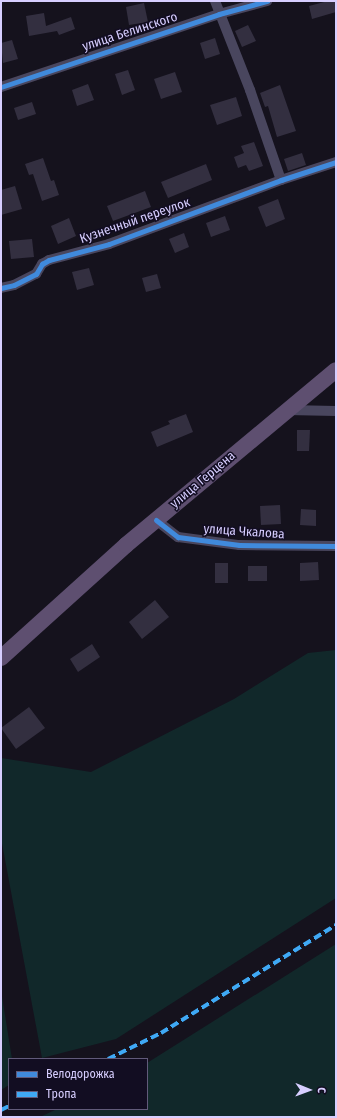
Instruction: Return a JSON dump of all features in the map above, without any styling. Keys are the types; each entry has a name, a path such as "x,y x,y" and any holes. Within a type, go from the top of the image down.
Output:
{"main road":[{"name":"улица Герцена","path":"1,658 156,520 336,370"}],"street":[{"path":"214,1 250,90 281,180"},
{"name":"улица Белинского","path":"1,87 219,14 267,1"},
{"name":"Кузнечный переулок","path":"1,288 14,285 36,274 42,264 50,260 109,244 281,180 336,162"},
{"path":"287,410 336,411"},
{"name":"улица Чкалова","path":"156,520 178,537 239,545 336,546"}],"green space":[{"path":"336,650 336,898 116,1039 42,1058 1,838 1,758 91,772 234,699 308,653"},
{"path":"336,944 336,1117 40,1117 55,1110 148,1110 148,1062"},
{"path":"1,990 12,1058 8,1058 8,1086 1,1090"}],"building":[{"path":"328,1 336,1 336,12 312,19 309,6"},
{"path":"144,3 148,22 129,25 126,7"},
{"path":"44,13 46,26 71,17 75,29 59,35 57,31 29,36 26,16"},
{"path":"248,25 256,41 242,47 235,31"},
{"path":"215,38 220,54 205,59 200,43"},
{"path":"12,40 18,59 3,63 1,43"},
{"path":"128,70 135,90 122,95 115,74"},
{"path":"175,72 182,92 161,99 154,79"},
{"path":"88,84 94,100 77,106 72,90"},
{"path":"280,85 296,131 277,137 268,106 265,107 260,93"},
{"path":"236,97 242,116 217,125 210,105"},
{"path":"32,102 36,114 18,120 14,108"},
{"path":"254,142 263,166 249,171 246,165 238,168 234,157 244,153 241,146"},
{"path":"302,153 306,165 288,171 284,159"},
{"path":"43,158 51,181 54,180 59,195 42,201 33,174 29,175 25,164"},
{"path":"206,164 212,180 168,198 161,182"},
{"path":"15,186 22,209 1,215 1,190"},
{"path":"145,191 151,207 113,221 107,206"},
{"path":"278,199 285,219 266,227 258,207"},
{"path":"225,216 230,230 211,237 206,223"},
{"path":"69,218 76,236 58,244 51,226"},
{"path":"184,233 189,247 175,253 169,239"},
{"path":"32,239 34,257 11,259 9,241"},
{"path":"89,268 94,285 77,290 72,272"},
{"path":"157,274 161,288 146,292 142,278"},
{"path":"186,414 193,432 157,447 151,432 170,424 168,421"},
{"path":"297,430 310,430 309,451 297,451"},
{"path":"280,505 281,524 261,525 260,506"},
{"path":"301,509 316,510 316,526 300,525"},
{"path":"318,562 319,580 300,581 300,563"},
{"path":"215,563 228,563 228,583 215,583"},
{"path":"248,566 267,566 267,581 248,581"},
{"path":"155,600 169,617 142,639 129,622"},
{"path":"92,644 100,657 78,672 70,659"},
{"path":"29,707 45,728 16,749 1,728"}],"marked path":[{"path":"110,1058 161,1033 336,925"},
{"path":"1,1110 8,1106"}],"cycle path":[{"path":"1,87 219,14 267,1"},
{"path":"1,288 14,285 36,274 42,264 49,260 109,244 281,180 336,162"},
{"path":"156,520 178,537 239,545 336,546"}]}
